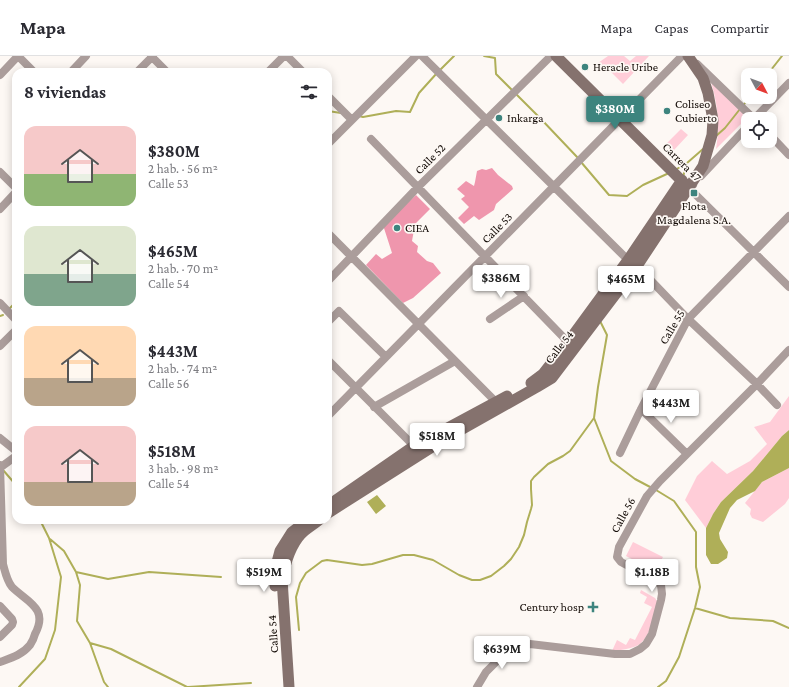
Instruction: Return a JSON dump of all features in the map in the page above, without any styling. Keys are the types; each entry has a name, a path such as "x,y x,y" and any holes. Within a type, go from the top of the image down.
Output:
{"main road":[{"name":"Carrera 47","path":"556,56 685,184"},
{"path":"685,184 703,166 712,135 713,120 708,93 703,78 689,56"},
{"name":"Calle 54","path":"332,510 418,450 552,378 633,263 685,184"},
{"name":"Calle 54","path":"332,503 496,402 530,384 543,374 633,263"},
{"name":"Calle 54","path":"282,687 275,584 276,566 280,551 292,532 307,524"},
{"name":"Calle 54","path":"289,687 282,579 284,568 293,546 309,524"}],"street":[{"path":"0,74 18,56 30,68"},
{"path":"75,68 86,56"},
{"path":"141,68 152,56 163,68"},
{"path":"272,68 285,56 298,68"},
{"path":"332,140 416,56"},
{"path":"422,56 777,405"},
{"name":"Calle 52","path":"332,277 418,187 551,56"},
{"name":"Calle 53","path":"332,412 682,56"},
{"path":"689,56 747,112"},
{"path":"761,112 789,83"},
{"path":"332,100 352,120"},
{"name":"Calle 54","path":"685,184 741,132"},
{"path":"371,139 568,342"},
{"path":"777,142 789,155"},
{"path":"0,172 12,184"},
{"name":"Carrera 47","path":"685,184 789,287"},
{"path":"0,209 12,196"},
{"name":"Calle 55","path":"620,453 688,319 789,216"},
{"path":"332,237 496,402"},
{"path":"490,319 524,296"},
{"path":"0,303 12,316"},
{"path":"332,318 339,311 386,357"},
{"path":"0,346 12,334"},
{"name":"Calle 56","path":"477,687 486,672 501,657 514,649 530,644 615,654 630,654 646,644 652,634 661,600 662,594 660,585 655,580 621,562 617,557 619,546 647,496 660,481 789,350"},
{"path":"374,407 455,361"},
{"path":"332,364 418,450"},
{"path":"641,409 687,454"},
{"path":"0,438 12,448"},
{"path":"0,662 20,654 30,646 38,630 40,622 37,610 30,601 12,586 4,570 0,466 12,458"},
{"path":"0,606 13,622 12,625 0,637"}],"shaded area":[{"path":"608,56 624,56 630,61 636,56 649,56 623,84 605,66 598,63"},
{"path":"711,82 745,112 741,112 741,124 716,149 718,116"},
{"path":"681,129 688,135 674,150 667,143"},
{"path":"492,168 512,186 513,189 496,204 494,210 479,220 474,216 464,224 458,218 469,207 461,199 465,196 457,189 466,181 474,186 477,171"},
{"path":"416,195 430,209 415,224 412,241 418,246 417,252 427,261 433,263 441,273 413,298 403,303 366,265 376,254 382,259 392,253 383,225"},
{"path":"789,396 789,430 782,436 753,471 721,502 706,528 685,500 697,476 712,461 727,474 750,461 767,444 754,427 770,422"},
{"path":"789,430 789,468 762,482 755,491 737,500 730,508 719,533 720,539 728,552 727,558 718,564 711,564 706,555 706,528 713,514 721,502 753,471 782,436"},
{"path":"789,468 789,498 785,504 763,522 752,518 750,514 751,509 745,503 762,482"},
{"path":"377,495 386,506 376,514 367,502"},
{"path":"633,542 663,557 655,571 626,556"},
{"path":"641,590 655,598 659,604 650,630 640,644 626,649 612,651 617,640 626,645 630,638 635,640 652,607 644,603 647,597 640,593"}],"waterway":[{"path":"440,70 454,56"},
{"path":"484,56 495,58 496,74 513,91"},
{"path":"773,68 782,56"},
{"path":"359,116 363,117 396,111 410,112 419,93 437,73"},
{"path":"516,94 578,158"},
{"path":"716,136 725,128 740,109"},
{"path":"332,112 341,113"},
{"path":"675,170 687,163 703,149"},
{"path":"581,162 609,195 627,196 643,185 669,173"},
{"path":"683,177 687,163"},
{"path":"9,309 12,306"},
{"path":"299,630 296,597 300,583 306,573 322,561 327,560 362,565 372,564 403,555 414,555 433,560 459,575 472,580 480,580 491,576 511,559 519,547 524,535 531,509 531,481 548,464 570,451 594,418 607,335 600,321"},
{"path":"594,418 611,461 635,479 652,488"},
{"path":"3,470 12,480"},
{"path":"656,490 674,501 696,532 696,567 700,587 695,608 679,657 666,681 658,687"},
{"path":"19,687 45,659 55,630 61,577 49,538 42,524"},
{"path":"50,539 64,551 76,572 80,585 77,621 90,643 104,682 108,687"},
{"path":"76,572 108,579 149,572 221,577"},
{"path":"695,608 730,618 773,621 789,628"},
{"path":"90,643 111,649 187,687"},
{"path":"188,687 251,683"}],"place":[{"name":"Heracle Uribe","path":"585,67"},
{"name":"Coliseo Cubierto","path":"667,111"},
{"name":"Inkarga","path":"499,118"},
{"name":"Flota Magdalena S.A.","path":"694,193"},
{"name":"CIEA","path":"397,228"},
{"name":"Century hosp","path":"593,607"}]}
